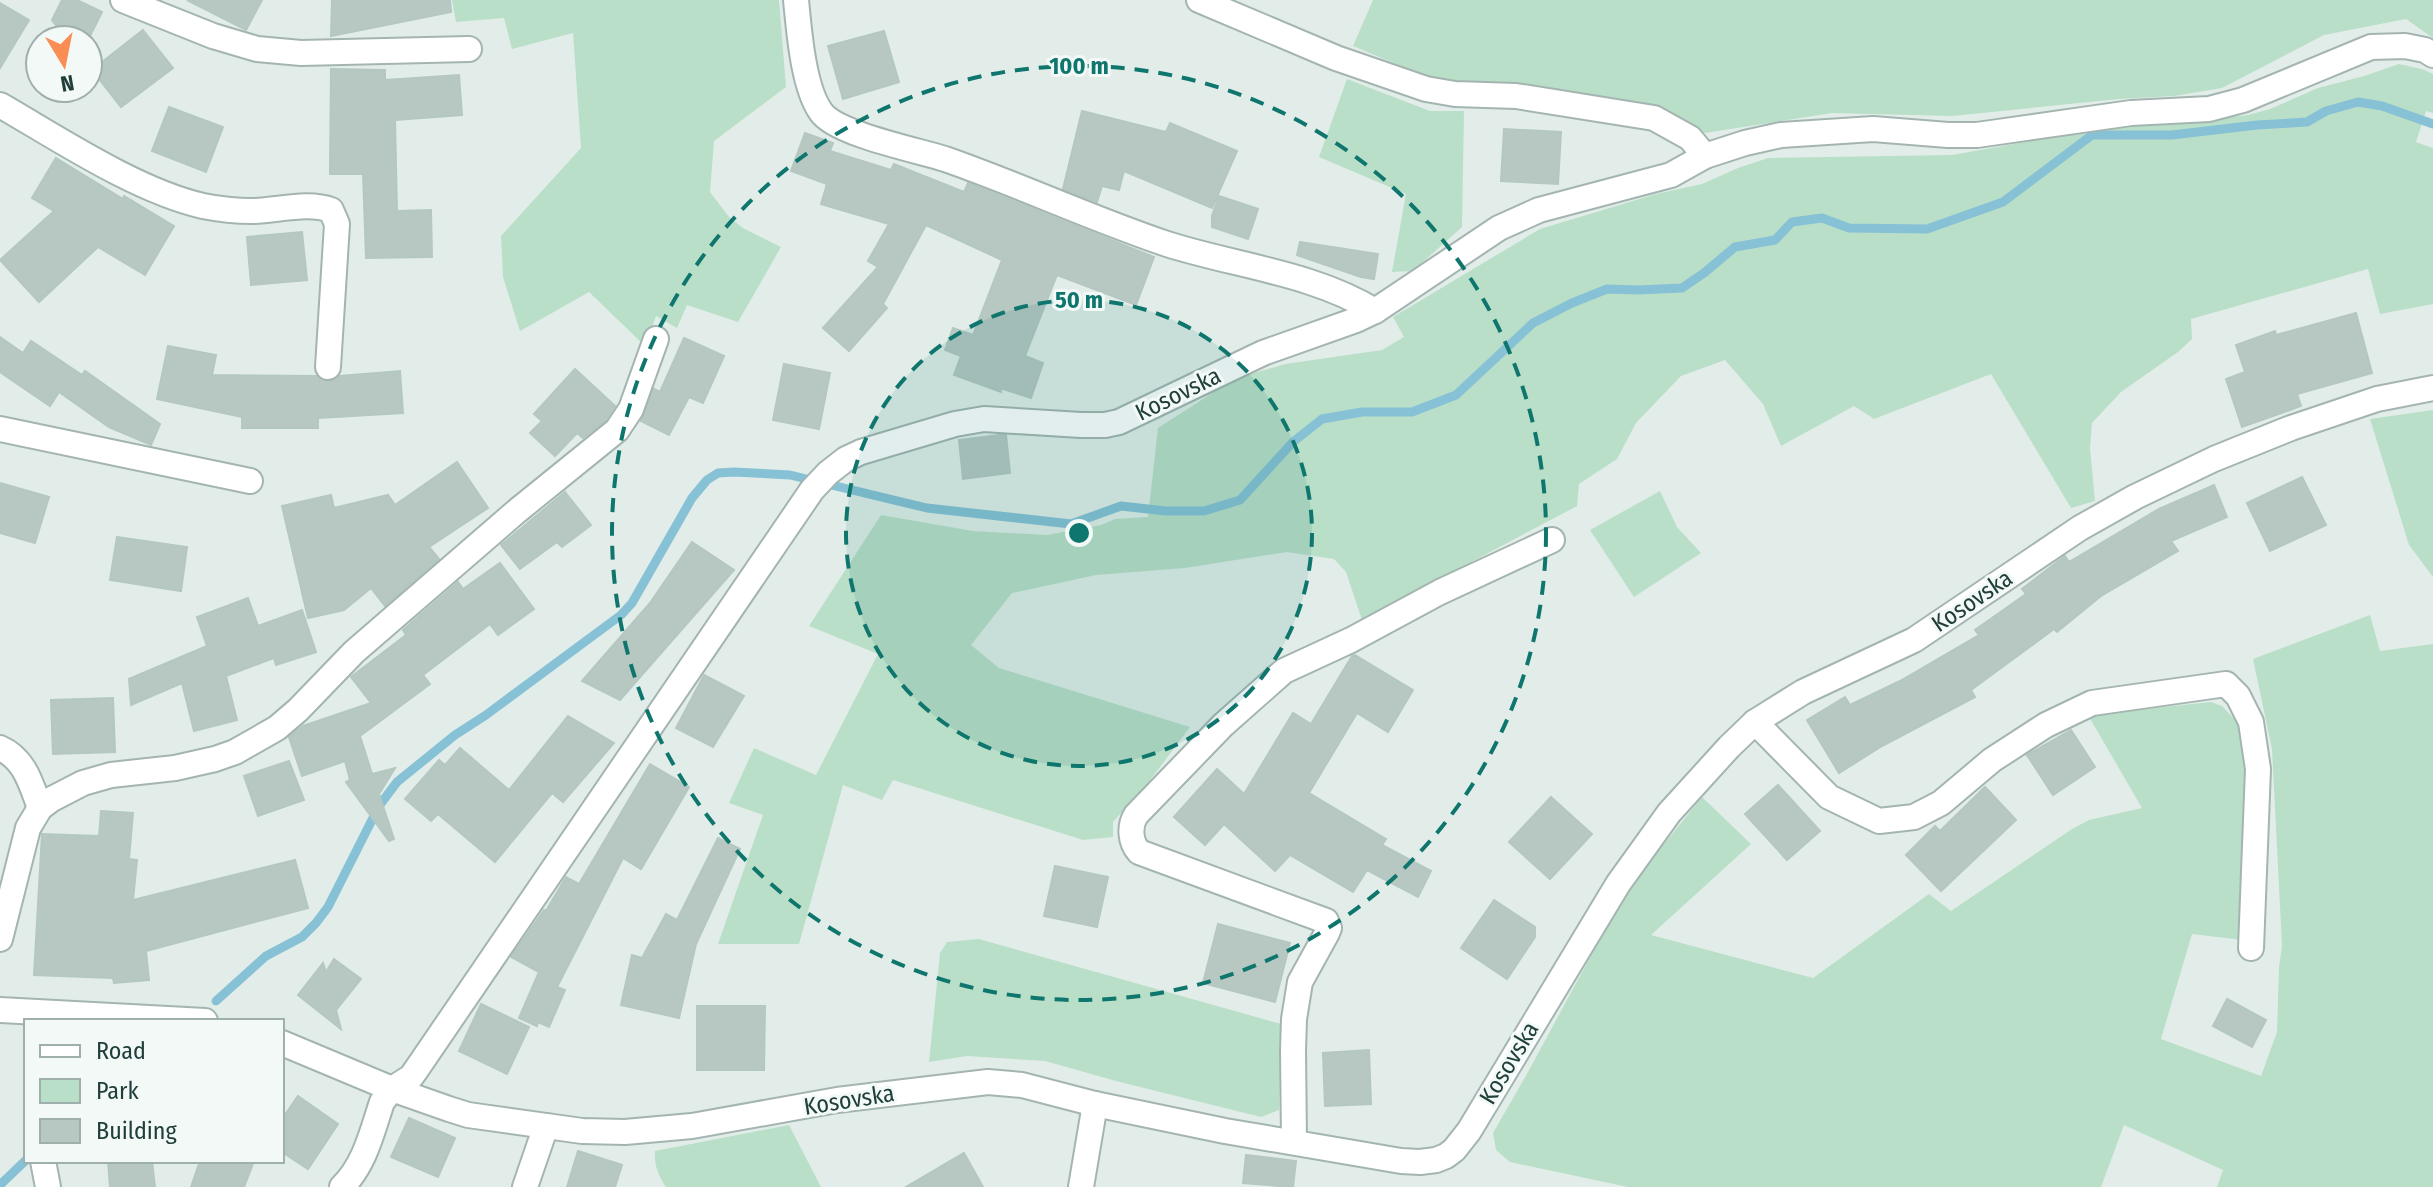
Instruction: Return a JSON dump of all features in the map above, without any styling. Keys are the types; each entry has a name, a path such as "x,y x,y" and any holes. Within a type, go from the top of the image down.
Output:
{"street":[{"path":"123,0 213,36 257,49 301,53 469,49"},
{"path":"796,0 800,42 811,90 820,112 836,126 946,159 1167,244 1317,284 1356,299 1375,311"},
{"path":"1199,0 1336,58 1426,89 1455,94 1516,96 1654,118 1690,138 1705,156"},
{"name":"Kosovska","path":"392,1089 411,1077 820,481 846,459 955,424 984,419 1081,425 1119,422 1263,353 1375,311 1499,228 1539,210 1671,175 1705,156 1781,135 1873,129 1977,135 2131,113 2209,109 2243,100 2371,47 2405,46 2433,55"},
{"path":"0,105 109,167 180,199 231,210 314,207 331,210 337,224 328,367"},
{"path":"0,939 28,828 40,808 83,783 111,775 175,768 215,759 235,752 277,728 354,652 517,511 617,430 631,409 656,339"},
{"name":"Kosovska","path":"284,1044 392,1089 468,1115 582,1131 625,1132 692,1126 837,1100 988,1082 1022,1085 1225,1131 1401,1161 1436,1160 1454,1150 1469,1131 1626,872 1669,813 1755,722 1803,692 1914,640 2068,536 2135,497 2214,459 2291,428 2377,399 2433,388"},
{"path":"0,429 250,481"},
{"path":"1294,1142 1294,1019 1300,982 1327,933 1329,928 1326,921 1139,852 1134,847 1131,823 1223,725 1284,671 1351,640 1440,592 1552,540"},
{"path":"1755,722 1829,797 1879,821 1914,817 1941,803 1992,760 2046,725 2092,703 2226,684 2238,696 2251,722 2258,769 2251,948"},
{"path":"0,748 8,751 21,764 40,808"},
{"path":"0,1010 118,1019"},
{"path":"342,1187 361,1162 382,1102 392,1089"},
{"path":"1081,1187 1095,1104"},
{"path":"525,1187 546,1126"},
{"path":"43,1163 48,1187"}],"green space":[{"path":"452,0 779,0 786,87 714,141 710,192 729,217 743,228 781,247 738,322 687,305 677,328 656,316 645,346 589,292 520,331 503,277 501,236 581,148 573,33 512,49 504,18 456,22"},
{"path":"1373,0 2433,0 2433,38 2406,19 2324,35 2222,88 2174,96 1952,116 1832,113 1705,133 1673,114 1531,88 1434,80 1353,46"},
{"path":"2399,64 2433,74 2433,113 2426,111 2416,142 2433,148 2433,304 2380,314 2368,269 2191,319 2192,339 2121,392 2092,423 2090,448 2095,501 2071,508 1991,374 1874,419 1854,406 1781,446 1763,404 1725,360 1681,376 1636,423 1617,459 1579,484 1577,506 1362,620 1346,572 1334,559 1287,552 1185,568 1096,575 1012,593 971,645 999,668 1190,727 1148,783 1113,822 1113,837 1083,840 893,780 882,800 843,785 799,944 718,944 763,815 729,803 754,748 816,775 878,654 809,626 881,515 973,531 1047,535 1101,525 1115,519 1148,517 1158,428 1234,379 1285,364 1382,350 1404,337 1393,317 1540,229 1656,194 1702,184 1768,158 1952,155 2127,124 2180,123 2248,115 2318,88"},
{"path":"1347,79 1430,111 1464,111 1462,227 1413,271 1392,272 1406,194 1319,157"},
{"path":"2433,410 2433,577 2409,545 2370,419"},
{"path":"1660,491 1677,527 1701,553 1634,597 1590,530"},
{"path":"2370,615 2380,651 2433,644 2433,1187 2217,1187 2223,1170 2124,1125 2101,1187 1628,1187 1510,1162 1496,1150 1493,1133 1607,926 1643,870 1702,797 1751,844 1651,935 1813,978 1929,894 1951,911 2072,829 2089,820 2142,808 2088,715 2211,702 2222,706 2238,723 2244,734 2249,771 2242,940 2192,934 2161,1039 2261,1076 2277,1032 2282,946 2272,749 2253,659"},
{"path":"979,939 1281,1024 1279,1110 1261,1117 1045,1061 967,1056 929,1062 940,953 947,942"},
{"path":"789,1125 821,1187 666,1187 657,1170 655,1151"}],"building":[{"path":"62,0 77,0 102,12 96,24 55,24 52,20"},
{"path":"187,0 262,0 246,30"},
{"path":"332,0 450,0 451,12 331,36"},
{"path":"0,3 29,20 0,68"},
{"path":"143,30 173,68 121,107 104,85 104,61"},
{"path":"884,31 899,82 843,99 828,46"},
{"path":"331,69 385,70 385,80 459,75 462,115 395,120 397,211 431,210 432,257 366,258 363,174 330,174"},
{"path":"169,107 223,127 206,172 152,151"},
{"path":"1082,111 1166,132 1170,123 1237,151 1212,208 1124,171 1119,190 1102,186 1097,202 1063,189"},
{"path":"1504,129 1561,132 1558,184 1501,181"},
{"path":"805,133 833,143 830,151 891,170 894,164 964,192 968,183 1154,257 1136,305 1057,275 1025,356 1043,363 1031,398 1000,388 1001,392 954,375 961,356 945,350 953,328 973,335 1002,260 926,225 883,304 887,308 849,351 823,328 878,267 868,261 889,224 821,204 827,184 791,171"},
{"path":"56,158 174,226 145,275 98,247 39,302 0,260 54,211 32,198"},
{"path":"1219,196 1258,209 1248,239 1212,227 1212,216"},
{"path":"302,232 307,280 251,285 247,237"},
{"path":"1300,242 1378,254 1374,279 1297,255"},
{"path":"2356,313 2372,373 2297,394 2301,406 2242,427 2226,379 2245,372 2236,345 2275,331 2276,335"},
{"path":"0,337 23,353 31,341 82,375 85,371 160,424 151,445 109,427 59,392 50,406 0,372"},
{"path":"684,338 724,356 703,403 689,397 669,435 641,421 654,389 660,392"},
{"path":"168,346 216,355 212,375 317,376 328,382 340,376 400,371 403,413 318,418 318,428 242,428 242,417 157,399"},
{"path":"784,364 830,373 819,429 773,420"},
{"path":"575,369 615,406 605,421 583,438 577,433 555,456 530,433 542,421 534,414"},
{"path":"1006,435 1010,473 963,479 959,440"},
{"path":"457,462 488,508 429,547 439,559 385,606 371,588 344,610 308,618 282,506 331,495 334,508 388,495 395,505"},
{"path":"2302,477 2326,525 2270,551 2247,503"},
{"path":"0,483 49,497 35,543 0,533"},
{"path":"2214,485 2227,517 2171,541 2178,551 2101,596 2057,632 2054,629 1971,690 1975,697 1882,746 1839,773 1807,720 1845,697 1850,705 1900,681 1979,635 1975,630 2026,594 2022,589 2065,556 2069,562 2159,509"},
{"path":"565,492 591,525 562,547 557,542 520,569 501,545"},
{"path":"117,537 187,547 181,591 110,580"},
{"path":"692,542 734,570 620,700 582,681 650,603"},
{"path":"500,563 534,609 498,635 490,624 423,675 430,684 360,736 372,774 395,768 379,794 394,839 389,841 346,782 350,780 345,761 302,776 289,737 303,726 371,703 351,677 406,635 403,630 458,582 463,589"},
{"path":"248,598 258,626 302,610 316,652 276,665 274,658 226,676 237,720 194,731 182,683 131,705 129,679 207,646 197,617"},
{"path":"1355,655 1413,690 1388,732 1357,713 1309,793 1386,839 1382,845 1431,871 1418,897 1367,870 1353,892 1290,855 1275,871 1224,824 1205,845 1174,817 1217,769 1244,794 1293,713 1311,724"},
{"path":"704,675 744,696 713,747 676,728"},
{"path":"113,698 115,752 53,754 51,700"},
{"path":"568,716 614,743 563,802 552,793 495,862 438,814 431,821 405,799 439,760 445,765 460,748 509,790"},
{"path":"2071,730 2095,767 2053,795 2027,755"},
{"path":"289,761 304,800 258,816 244,776"},
{"path":"650,764 689,787 641,869 623,858 557,987 565,990 549,1027 538,1022 537,1026 519,1018 539,972 511,957 546,911 566,877 579,884"},
{"path":"1778,785 1820,831 1787,860 1745,814"},
{"path":"1985,787 2016,820 1941,891 1906,855 1935,826 1940,831"},
{"path":"1551,797 1592,834 1550,879 1509,842"},
{"path":"101,811 133,813 129,859 137,860 133,900 295,860 308,908 146,951 149,980 114,983 113,978 34,975 42,834 99,836"},
{"path":"718,838 740,849 696,944 679,1018 621,1005 632,955 642,958 666,914 677,920"},
{"path":"1055,866 1108,877 1097,927 1044,916"},
{"path":"1494,900 1535,927 1535,937 1507,979 1461,948"},
{"path":"1218,924 1290,943 1275,1002 1203,983"},
{"path":"334,959 361,979 336,1010 341,1029 298,995 323,963 326,972"},
{"path":"2227,999 2266,1020 2252,1047 2213,1026"},
{"path":"481,1004 529,1027 507,1074 459,1051"},
{"path":"697,1006 765,1006 764,1070 697,1070"},
{"path":"1369,1050 1371,1104 1325,1106 1323,1053"},
{"path":"298,1096 338,1124 308,1169 284,1153 284,1116"},
{"path":"409,1118 455,1138 438,1177 391,1157"},
{"path":"578,1151 622,1165 615,1187 567,1187"},
{"path":"964,1153 983,1187 906,1187"},
{"path":"1246,1155 1296,1161 1293,1187 1243,1183"},
{"path":"108,1163 152,1163 155,1187 110,1187"},
{"path":"199,1163 253,1163 244,1187 191,1187"}],"waterway":[{"path":"216,1001 266,956 302,937 316,923 328,907 379,806 397,782 455,735 621,615 632,603 692,498 707,480 718,473 790,475 927,508 1071,524 1121,506 1204,511 1240,500 1293,442 1322,419 1362,412 1412,412 1456,395 1533,323 1607,289 1682,288 1735,247 1775,240 1792,222 1822,218 1849,228 1927,229 2003,202 2092,135 2172,135 2307,122 2326,111 2358,102 2382,106 2433,124"},
{"path":"0,1185 24,1162"}]}
